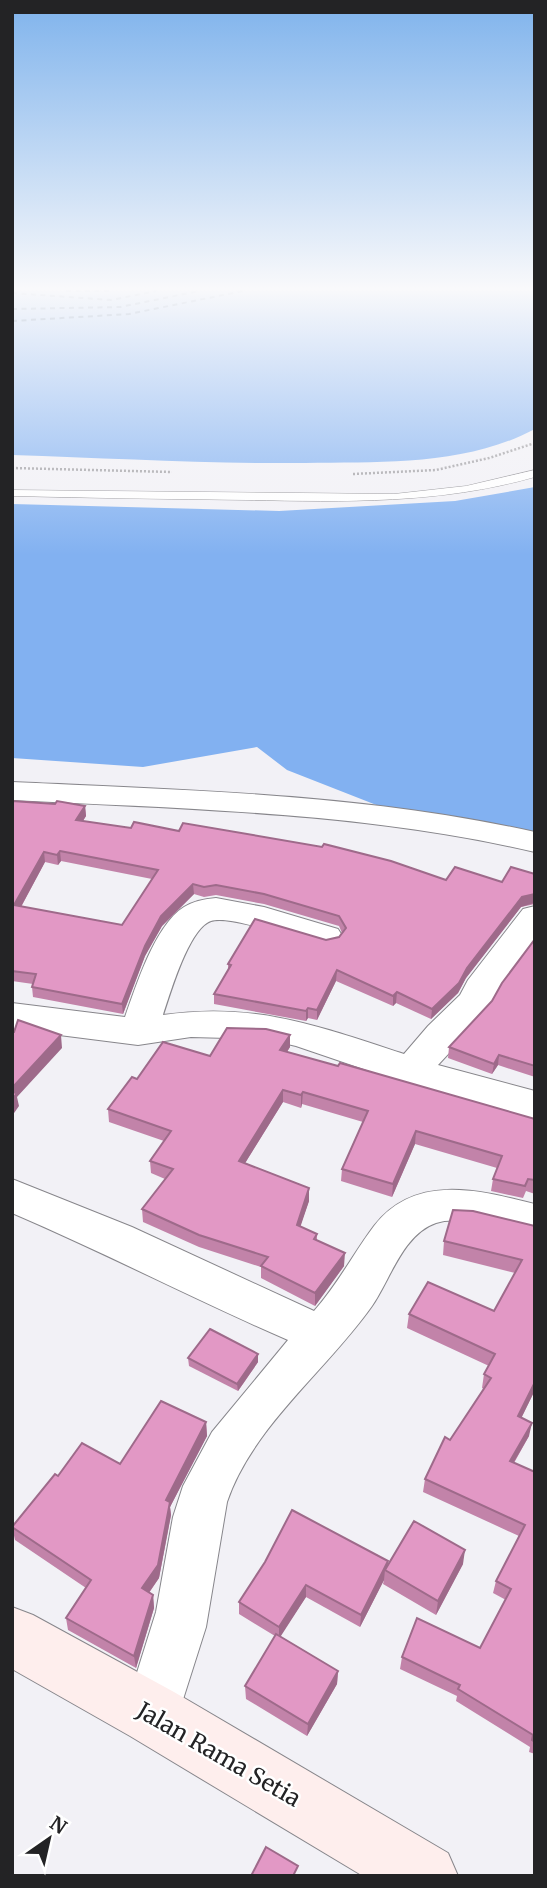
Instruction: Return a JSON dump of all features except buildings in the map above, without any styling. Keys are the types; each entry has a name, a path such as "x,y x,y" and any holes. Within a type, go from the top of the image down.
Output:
{"street":[{"path":"12,791 258,803 478,830 535,842"},
{"path":"138,1032 177,936 188,919 202,910 227,910 326,937"},
{"path":"411,1072 441,1035 476,1001 481,989 535,917"},
{"path":"12,1016 138,1032 191,1024 266,1026 302,1034 411,1072 535,1106"},
{"path":"12,1195 104,1234 248,1303 320,1334"},
{"path":"152,1714 184,1606 197,1536 194,1533 215,1472 258,1412 320,1334 350,1302 393,1235 406,1220 421,1211 456,1205 535,1221"},
{"name":"Jalan Rama Setia","path":"12,1636 152,1714 425,1876"}],"lane":[{"path":"12,493 336,498 437,493 510,481 535,473"}],"path":[{"path":"346,475 436,470 489,458 535,443"},
{"path":"12,468 174,472"}],"water":[{"path":"12,379 535,379 535,429 508,441 452,456 394,462 232,463 12,455"},
{"path":"535,487 535,833 384,808 287,770 257,747 143,767 12,758 12,504 279,511 455,501"}]}
